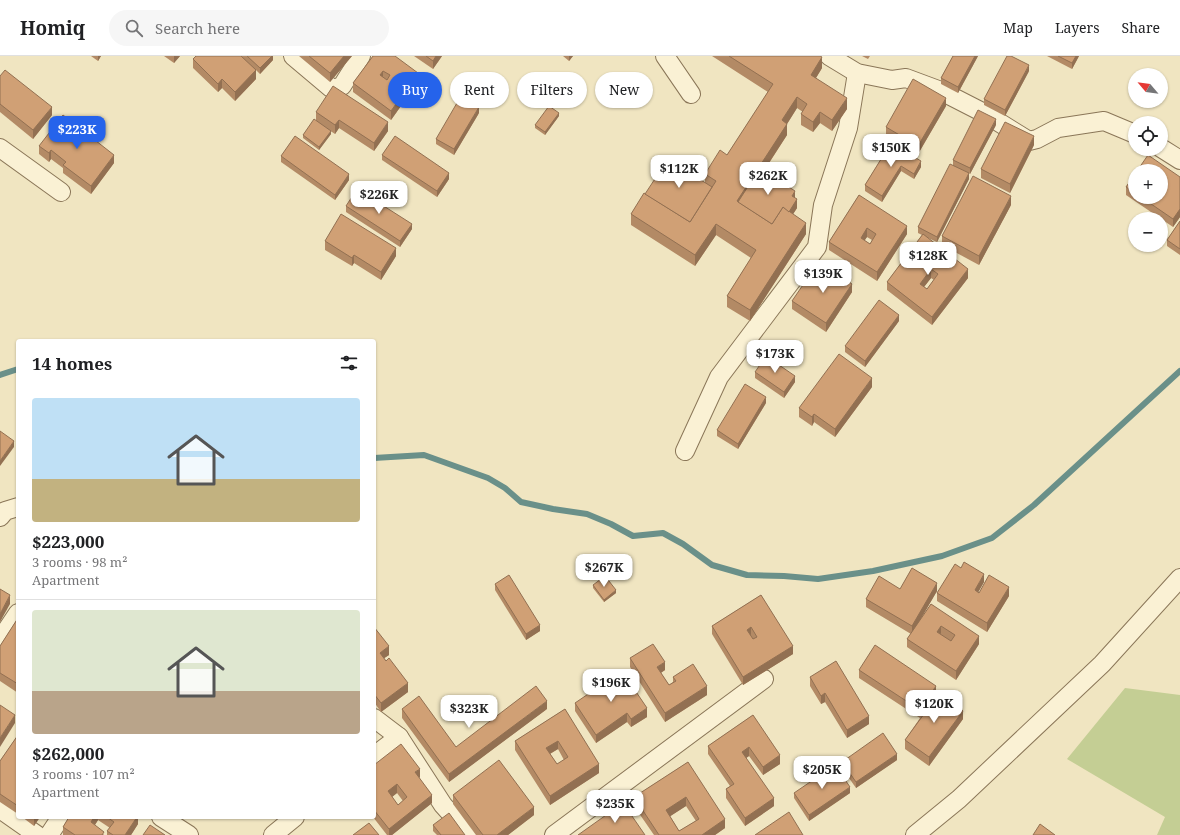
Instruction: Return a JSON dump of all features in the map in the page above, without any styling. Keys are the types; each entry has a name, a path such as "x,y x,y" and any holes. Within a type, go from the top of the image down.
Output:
{"street":[{"path":"293,56 331,88 336,88 342,86 361,56"},
{"path":"665,56 691,94"},
{"path":"829,56 857,73 892,80 906,78 941,91 984,113 1029,141 1037,139 1058,128 1104,121 1128,131"},
{"path":"685,451 719,377 816,247 823,205 848,128 857,73"},
{"path":"0,148 61,192"},
{"path":"1168,152 1180,160"},
{"path":"0,517 5,511 16,508"},
{"path":"915,835 959,799 1102,664 1180,578"},
{"path":"0,640 16,616"},
{"path":"554,835 764,679"},
{"path":"376,720 399,737 443,805 470,835"},
{"path":"376,754 399,737"},
{"path":"0,809 37,835"},
{"path":"49,835 60,819"},
{"path":"164,819 189,835"},
{"path":"273,835 293,819"}],"green space":[{"path":"1125,688 1180,695 1180,835 1157,835 1165,817 1067,759"}],"building":[{"path":"196,56 241,56 256,70 235,92 222,79 218,84 193,59"},
{"path":"247,56 272,56 260,68"},
{"path":"309,56 344,56 330,73"},
{"path":"373,56 395,56 417,72 388,72 388,74 383,71 380,75 387,80 388,78 388,108 393,108 391,111 353,83"},
{"path":"426,56 436,56 433,61"},
{"path":"729,56 820,56 822,57 811,75 847,98 832,120 820,112 813,122 801,114 807,104 797,97 782,120 787,124 737,201 772,224 783,207 806,223 750,310 727,296 756,250 716,224 695,255 631,214 644,193 690,222 716,181 705,174 720,150 727,155 773,84"},
{"path":"953,56 975,56 958,87 941,78"},
{"path":"1007,56 1011,56 1029,65 1005,110 984,99"},
{"path":"1058,56 1076,56 1072,63"},
{"path":"5,70 52,107 33,130 0,104 0,76"},
{"path":"913,79 946,98 918,146 886,127"},
{"path":"333,86 388,122 374,143 339,120 335,125 316,112"},
{"path":"454,108 478,108 454,149 436,139"},
{"path":"548,108 552,108 559,113 545,132 535,125"},
{"path":"978,110 996,119 970,168 953,160"},
{"path":"63,115 114,155 91,186 63,165 66,162 51,150 49,153 39,146"},
{"path":"314,119 331,131 319,147 303,135"},
{"path":"1005,122 1034,136 1010,184 981,169"},
{"path":"295,136 349,174 335,195 281,156"},
{"path":"395,136 449,173 437,191 382,155"},
{"path":"891,143 921,161 914,174 901,166 882,196 865,185"},
{"path":"1147,156 1149,156 1161,164 1142,164"},
{"path":"668,159 682,168 687,159 699,166 693,175 712,187 690,222 645,194"},
{"path":"950,164 969,173 937,237 918,227"},
{"path":"760,168 795,191 792,196 797,199 789,212 783,207 772,224 738,202"},
{"path":"1168,169 1180,177 1180,209 1173,219 1168,216 1168,212 1163,212 1151,204 1168,204"},
{"path":"973,176 1011,196 979,256 942,236"},
{"path":"357,189 412,224 400,241 346,206"},
{"path":"859,195 907,226 877,272 829,242","holes":["867,228 876,234 870,244 861,238"]},
{"path":"341,214 396,248 381,272 354,255 352,258 325,241"},
{"path":"1180,221 1180,249 1168,241"},
{"path":"923,234 968,269 932,317 887,282","holes":["931,269 938,274 927,289 920,284"]},
{"path":"825,265 852,284 826,323 792,301 807,279 813,283"},
{"path":"879,300 899,315 865,361 845,346"},
{"path":"839,354 872,378 835,429 814,414 812,417 799,408"},
{"path":"766,356 795,376 784,392 755,372"},
{"path":"745,384 766,397 738,444 717,430"},
{"path":"0,431 14,441 0,461"},
{"path":"964,562 984,574 975,590 979,593 989,575 1009,587 987,623 937,593 955,564 961,568"},
{"path":"912,568 937,583 912,626 866,599 879,576 900,589"},
{"path":"509,575 540,625 526,634 495,584"},
{"path":"605,576 616,590 604,600 593,585"},
{"path":"0,589 10,595 0,614"},
{"path":"761,595 793,646 743,677 712,626","holes":["751,627 757,637 753,639 747,630"]},
{"path":"931,604 979,636 956,671 907,639","holes":["941,626 955,635 951,641 937,632"]},
{"path":"16,621 16,683 0,673 0,646"},
{"path":"376,630 389,646 380,653 386,661 389,658 408,683 381,703 376,697"},
{"path":"653,644 665,662 657,667 669,685 676,681 673,677 693,664 707,686 665,713 630,658"},
{"path":"875,645 936,686 920,710 859,670"},
{"path":"836,661 869,716 847,730 825,693 821,696 810,677"},
{"path":"622,671 647,708 631,719 627,713 596,735 575,703"},
{"path":"536,686 547,701 449,774 402,709 419,696 456,747"},
{"path":"935,691 963,711 929,757 905,740 924,714 920,711"},
{"path":"0,705 15,715 0,738"},
{"path":"565,709 599,764 550,796 515,741","holes":["558,741 568,757 557,764 546,748"]},
{"path":"753,715 780,755 763,767 749,747 742,752 774,798 745,818 726,789 734,784 708,746"},
{"path":"883,733 897,754 856,782 842,762"},
{"path":"16,738 16,805 0,794 0,761"},
{"path":"401,744 420,769 415,772 432,795 389,829 376,813 376,763","holes":["397,784 407,797 398,805 388,791"]},
{"path":"499,760 534,807 497,835 483,835 453,795"},
{"path":"688,762 725,819 702,835 659,835 634,797","holes":["686,797 699,819 679,831 666,810"]},
{"path":"835,765 850,787 809,815 794,793"},
{"path":"623,803 645,835 578,835"},
{"path":"789,812 803,835 755,835"},
{"path":"449,813 465,835 441,835 433,825"},
{"path":"68,819 93,819 91,822 104,832 102,835 75,835 63,827"},
{"path":"110,819 136,819 125,835 113,835 107,831 114,822"},
{"path":"369,823 379,835 353,835"},
{"path":"1040,824 1055,835 1033,835"},
{"path":"150,825 165,835 143,835"}],"waterway":[{"path":"0,375 16,370"},
{"path":"376,458 424,455 488,478 505,488 521,502 587,514 611,524 633,536 663,533 683,544 712,565 747,575 818,579 873,571 942,556 992,538 1034,505 1180,371"}]}
